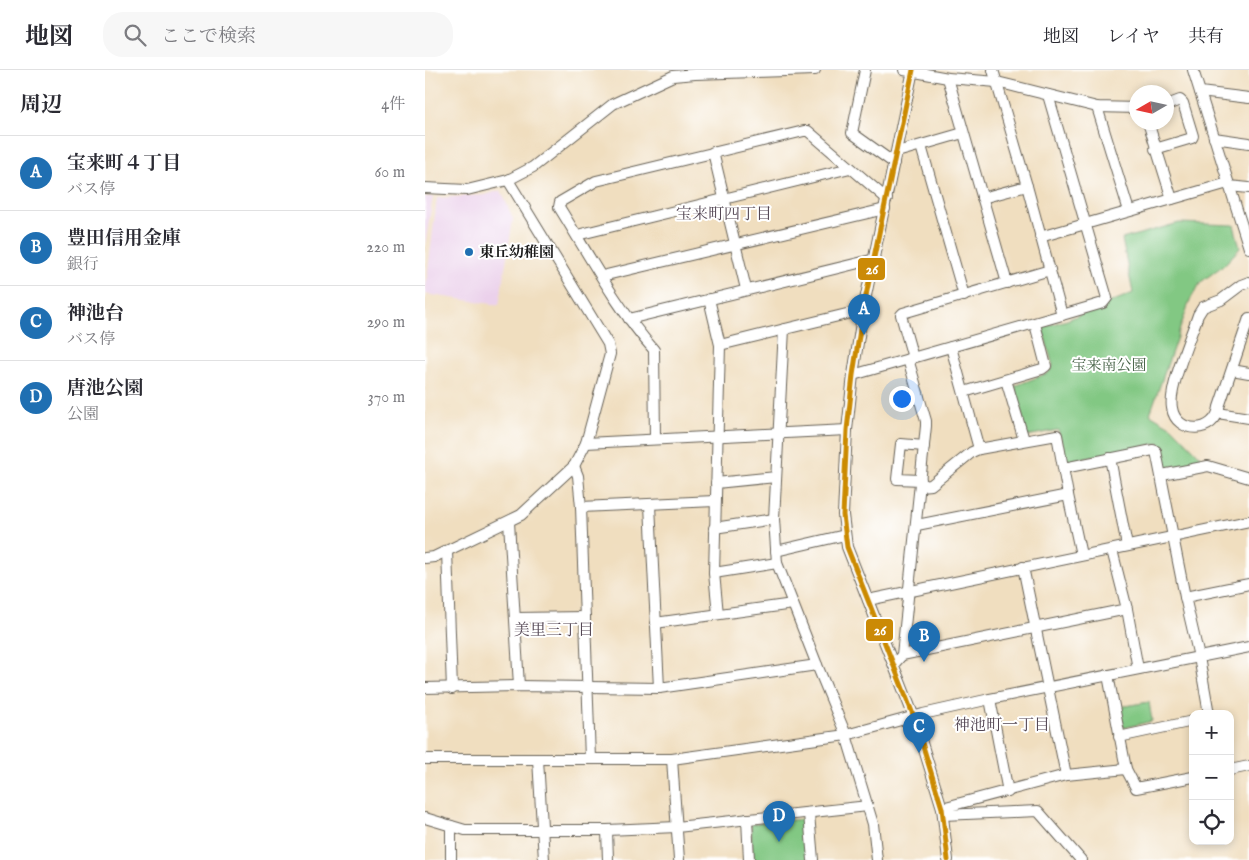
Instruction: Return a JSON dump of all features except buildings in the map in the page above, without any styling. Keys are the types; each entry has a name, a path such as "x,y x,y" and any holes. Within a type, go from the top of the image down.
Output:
{"street":[{"path":"425,188 467,190 508,180 533,167 613,104 673,76 815,70"},
{"path":"865,70 852,133 894,163"},
{"path":"948,860 943,812 914,717 847,547 843,516 847,430 853,375 863,310 897,152 910,70 947,78 997,82 1097,107 1129,108"},
{"path":"993,70 1062,315"},
{"path":"1193,70 1229,184 1247,233 1249,248"},
{"path":"947,78 1007,283"},
{"path":"1199,92 1249,98"},
{"path":"853,375 1103,304 1107,298 1048,95"},
{"path":"1155,149 1192,138 1193,136 1183,103 1180,100 1174,102"},
{"path":"1097,107 1129,211"},
{"path":"1150,130 1172,199"},
{"path":"655,439 653,350 635,329 559,207 560,202 596,182 713,152 809,131 886,204"},
{"path":"897,152 963,133"},
{"path":"1214,138 1249,143"},
{"path":"921,146 964,296"},
{"path":"713,152 746,289"},
{"path":"577,235 850,168"},
{"path":"425,558 447,551 521,515 573,466 586,443 610,354 608,344 508,180"},
{"path":"1040,237 1229,184 1249,188"},
{"path":"982,198 1027,186"},
{"path":"602,276 735,244 886,204"},
{"path":"629,319 875,259"},
{"path":"894,664 902,655 917,526 926,421 901,315 1050,270"},
{"path":"1248,324 1218,413 1208,425 1197,430 1179,422 1172,410 1171,394 1198,315 1203,307 1221,300 1241,285 1249,282"},
{"path":"709,299 720,345 713,573 718,614"},
{"path":"720,345 863,310"},
{"path":"964,392 1046,366 1035,324"},
{"path":"784,329 774,519 777,563 846,735 873,824 877,860"},
{"path":"951,347 979,449"},
{"path":"1231,370 1249,373"},
{"path":"1006,380 1024,440"},
{"path":"1218,413 1249,418"},
{"path":"586,443 847,430"},
{"path":"924,446 901,444 897,478 931,484 972,452 979,449 1057,435 1081,555"},
{"path":"1064,468 1153,450 1156,451 1208,710"},
{"path":"1110,458 1127,546"},
{"path":"573,466 578,476 581,507 589,688 590,760"},
{"path":"1162,475 1208,466 1249,478"},
{"path":"716,483 776,477"},
{"path":"917,526 1068,495"},
{"path":"581,507 650,505 715,500"},
{"path":"650,505 659,688"},
{"path":"714,528 774,519"},
{"path":"868,600 1249,521"},
{"path":"509,522 519,686"},
{"path":"776,551 845,535"},
{"path":"1112,550 1127,608 1138,669"},
{"path":"447,551 452,688"},
{"path":"713,573 777,563"},
{"path":"1023,567 1066,775"},
{"path":"1185,597 1249,584"},
{"path":"655,623 793,604"},
{"path":"902,655 1127,608"},
{"path":"516,618 585,618"},
{"path":"425,759 672,759 846,735 989,699 1249,647"},
{"path":"425,688 519,686 659,688 817,665"},
{"path":"1107,675 1126,769 1136,788 1189,778"},
{"path":"989,699 1008,792"},
{"path":"1119,737 1189,722"},
{"path":"538,759 543,860"},
{"path":"672,759 679,860"},
{"path":"1234,769 1249,766"},
{"path":"943,812 1066,775 1126,769"},
{"path":"425,818 465,830 607,830 747,820 868,806"},
{"path":"943,812 1038,811 1081,860"},
{"path":"809,814 813,860"},
{"path":"747,820 749,860"},
{"path":"451,826 451,860"},
{"path":"607,830 608,860"}],"shaded area":[{"name":"東丘幼稚園","path":"501,190 513,219 499,305 425,294 437,198 485,195"},
{"path":"425,197 433,197 425,245"}],"green space":[{"name":"宝来南公園","path":"1179,223 1234,225 1240,248 1225,264 1201,282 1190,300 1150,414 1172,427 1205,461 1164,468 1160,443 1067,461 1058,430 1027,436 1015,386 1048,373 1053,366 1042,327 1067,320 1133,293 1122,239"},
{"path":"1149,702 1152,721 1124,728 1119,707"},
{"path":"803,819 808,860 753,860 751,824"}],"transit line":[{"name":"26","path":"913,70 863,310 847,430 843,515 847,547 914,717 942,808 948,860"}],"place":[{"name":"東丘幼稚園","path":"469,252"},
{"name":"宝来町４丁目","path":"864,335"},
{"name":"豊田信用金庫","path":"924,662"},
{"name":"神池台","path":"919,753"},
{"name":"唐池公園","path":"779,842"}],"district":[{"name":"宝来町四丁目","path":"724,215"},
{"name":"美里三丁目","path":"554,631"},
{"name":"神池町一丁目","path":"1002,726"}]}
